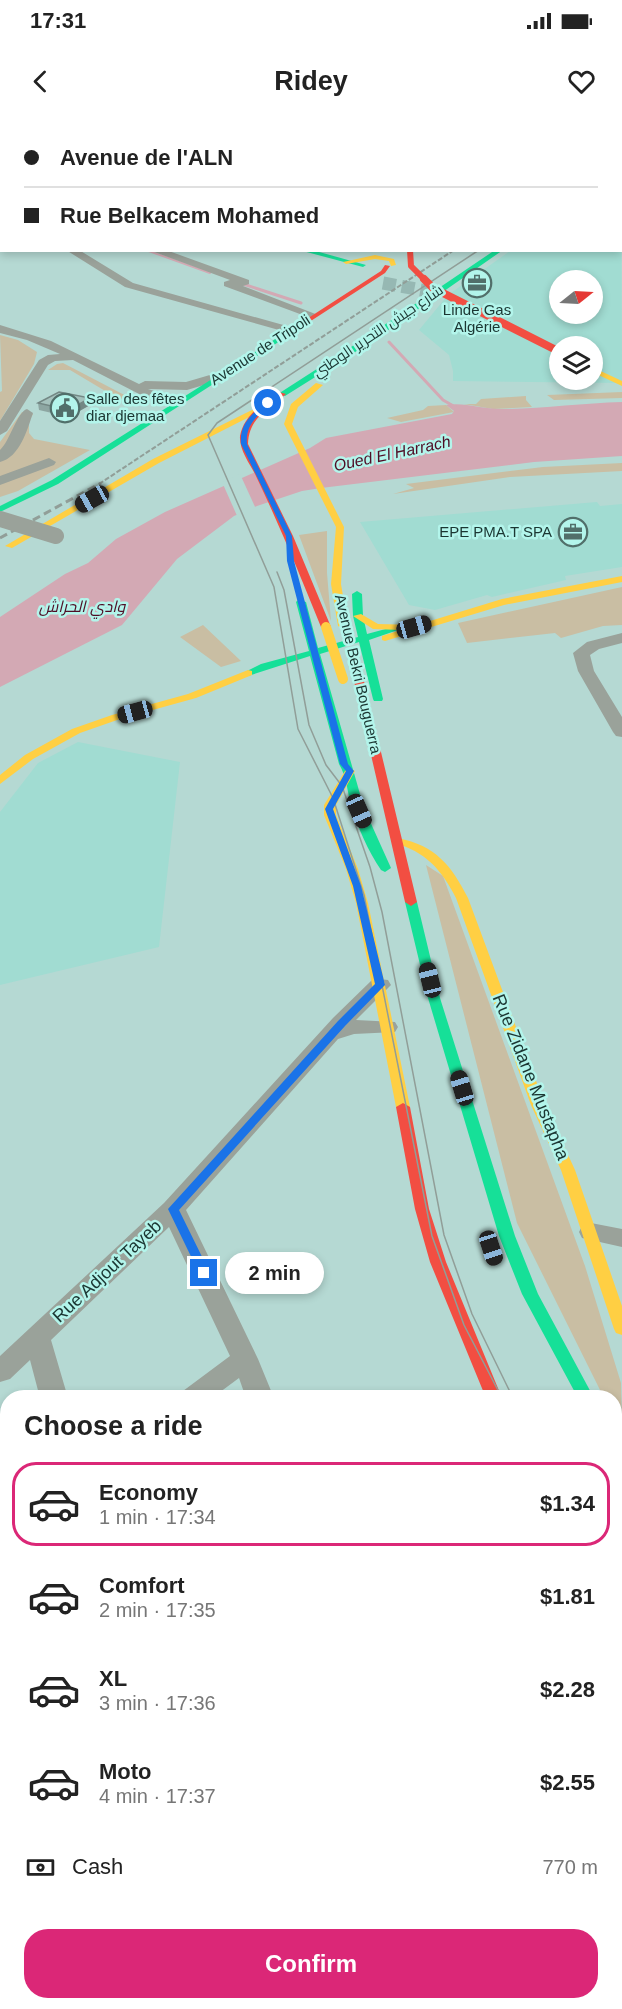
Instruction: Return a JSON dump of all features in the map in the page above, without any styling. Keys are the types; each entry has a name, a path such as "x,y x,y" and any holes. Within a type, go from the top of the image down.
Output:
{"main road":[{"path":"309,252 346,262 390,260 408,252"},
{"path":"412,252 411,266 433,288 549,346"},
{"name":"شارع جيش التحرير الوطني","path":"4,549 156,461 255,412 368,340 497,252"},
{"name":"شارع جيش التحرير الوطني","path":"340,533 292,436 288,419 291,411 302,399 352,359 508,252"},
{"name":"Avenue de Tripoli","path":"0,509 55,482 149,422 382,272 390,260"},
{"path":"365,282 373,273 367,262"},
{"path":"603,374 622,384"},
{"path":"4,549 164,470 210,441 225,439 244,444 245,428 255,412"},
{"name":"Avenue Bekri Bouguerra","path":"244,444 289,536 326,627 344,684"},
{"path":"340,533 350,557"},
{"name":"Avenue Bekri Bouguerra","path":"340,533 336,584 343,626 398,841 434,998 507,1236 530,1294 582,1390"},
{"path":"289,536 291,561 344,764 356,769"},
{"path":"356,577 358,616 382,716"},
{"path":"0,781 29,757 76,731 116,717 192,696 265,666 517,599 622,579"},
{"path":"358,616 376,627 414,627"},
{"path":"356,769 386,873"},
{"path":"356,769 329,809 357,886 380,985 422,1209 438,1262 491,1390"},
{"path":"394,825 403,817 404,811"},
{"name":"Rue Zidane Mustapha","path":"398,841 412,844 432,856 447,869 462,898 538,1105 568,1170 591,1232 622,1329"},
{"path":"409,957 437,1058"}],"street":[{"path":"74,252 129,285 290,330"},
{"path":"160,252 245,282 228,284 312,315"},
{"path":"0,329 22,334 75,356 151,396 182,400"},
{"path":"38,372 46,352 44,343"},
{"path":"0,431 47,360 75,356"},
{"path":"38,372 46,366 59,362 93,366"},
{"path":"125,382 176,387 198,384 220,376"},
{"path":"125,382 151,405 154,412 149,422"},
{"path":"0,458 14,444 27,413"},
{"path":"0,481 50,462"},
{"path":"0,519 56,536"},
{"path":"622,638 593,645 581,653 586,670 622,732"},
{"name":"Rue Adjout Tayeb","path":"0,1372 173,1209 331,1035 380,985"},
{"path":"331,1035 351,1027 387,1027"},
{"path":"173,1209 245,1359 257,1390"},
{"path":"591,1232 622,1238"},
{"path":"37,1337 52,1390"},
{"path":"204,1390 245,1359"}],"shaded area":[{"path":"509,252 621,252 622,383 603,383 603,336 549,336 549,382 453,381 449,355 419,330 448,295"},
{"path":"0,335 18,340 37,352 34,364 0,421 0,392 2,391"},
{"path":"63,363 136,401 117,398 70,370 48,370"},
{"path":"622,392 622,398 554,400 547,395"},
{"path":"526,396 526,400 532,407 493,409 464,404 476,404 481,399"},
{"path":"446,405 454,412 401,422 387,418 423,410 428,406"},
{"path":"22,412 33,414 29,421 29,433 34,439 90,450 18,491 0,497 0,442"},
{"path":"622,463 622,471 510,477 393,494 414,488 406,484 543,467"},
{"path":"597,502 600,506 622,504 622,567 565,576 566,580 492,597 487,595 435,610 409,605 360,522"},
{"path":"327,531 327,573 331,621 299,535"},
{"path":"622,587 622,625 603,626 561,638 555,633 467,643 458,623"},
{"path":"203,625 241,661 221,667 180,637"},
{"path":"78,742 180,762 159,947 0,985 0,812 38,763"},
{"path":"426,865 443,876 585,1266 621,1383 621,1390 600,1390 517,1223"}],"water":[{"name":"وادي الحراش","path":"622,402 622,456 534,462 321,488 302,491 234,516 177,559 122,625 0,687 0,617 65,574 88,563 116,539 165,512 310,448 326,438 452,414 454,411 446,405 460,404 501,409"}],"pier":[{"path":"240,474 256,509 238,518 222,482"}],"building":[{"path":"59,392 90,398 69,410 38,403"}],"waterway":[{"path":"152,252 210,273"},
{"path":"240,283 301,303"},
{"path":"389,342 443,400 457,408"}],"tunnel":[{"path":"383,283 427,291"}],"tram line":[{"path":"476,252 217,423 208,435 274,587 298,729 333,798 364,895 432,1236 464,1325 498,1390"},
{"path":"277,572 284,590 309,725 326,765 342,786 370,867 382,912 444,1235 472,1314 509,1390"}],"railway":[{"path":"99,484 451,252"},
{"path":"0,538 101,483"}],"traffic: fast":[{"path":"310,252 363,265"},
{"path":"282,394 368,340 497,252"},
{"path":"0,509 55,482 301,325"},
{"path":"357,594 358,616 378,699"},
{"path":"301,602 344,764 350,774 356,803 373,846 385,868"},
{"path":"248,673 265,666 393,630"},
{"path":"411,902 434,998 507,1236 530,1294 582,1390"}],"traffic: slow":[{"path":"346,262 375,257 392,260 393,265"},
{"path":"603,374 622,384"},
{"path":"319,385 294,406 288,424 340,527 336,584 343,626"},
{"path":"9,546 156,461 255,412"},
{"path":"385,638 502,602 622,579"},
{"path":"358,616 376,627 414,627"},
{"path":"326,627 343,679"},
{"path":"0,781 29,757 76,731 116,717 192,696 248,673"},
{"path":"350,771 330,805 330,815 352,869 362,903 403,1107"},
{"path":"398,841 420,848 437,860 451,878 462,898 538,1105 568,1170 622,1329"}],"traffic: jam":[{"path":"410,252 411,266 433,288 549,346"},
{"path":"301,325 383,272 387,266"},
{"path":"282,394 250,420 244,444 289,536 326,627"},
{"path":"358,677 411,902"},
{"path":"403,1107 422,1209 438,1262 491,1390"}],"place":[{"name":"Linde Gas Algérie","path":"477,283"},
{"name":"Salle des fêtes diar djemaa","path":"65,408"},
{"name":"EPE PMA.T SPA","path":"573,532"}],"route":[{"path":"204,1273 173,1209 341,1023 380,985 362,903 352,869 329,809 333,798 350,771 344,764 313,652 294,578 289,536 244,444 243,436 249,420 255,412 268,403"}],"water label":[{"name":"Oued El Harrach","path":"392,453"}]}
